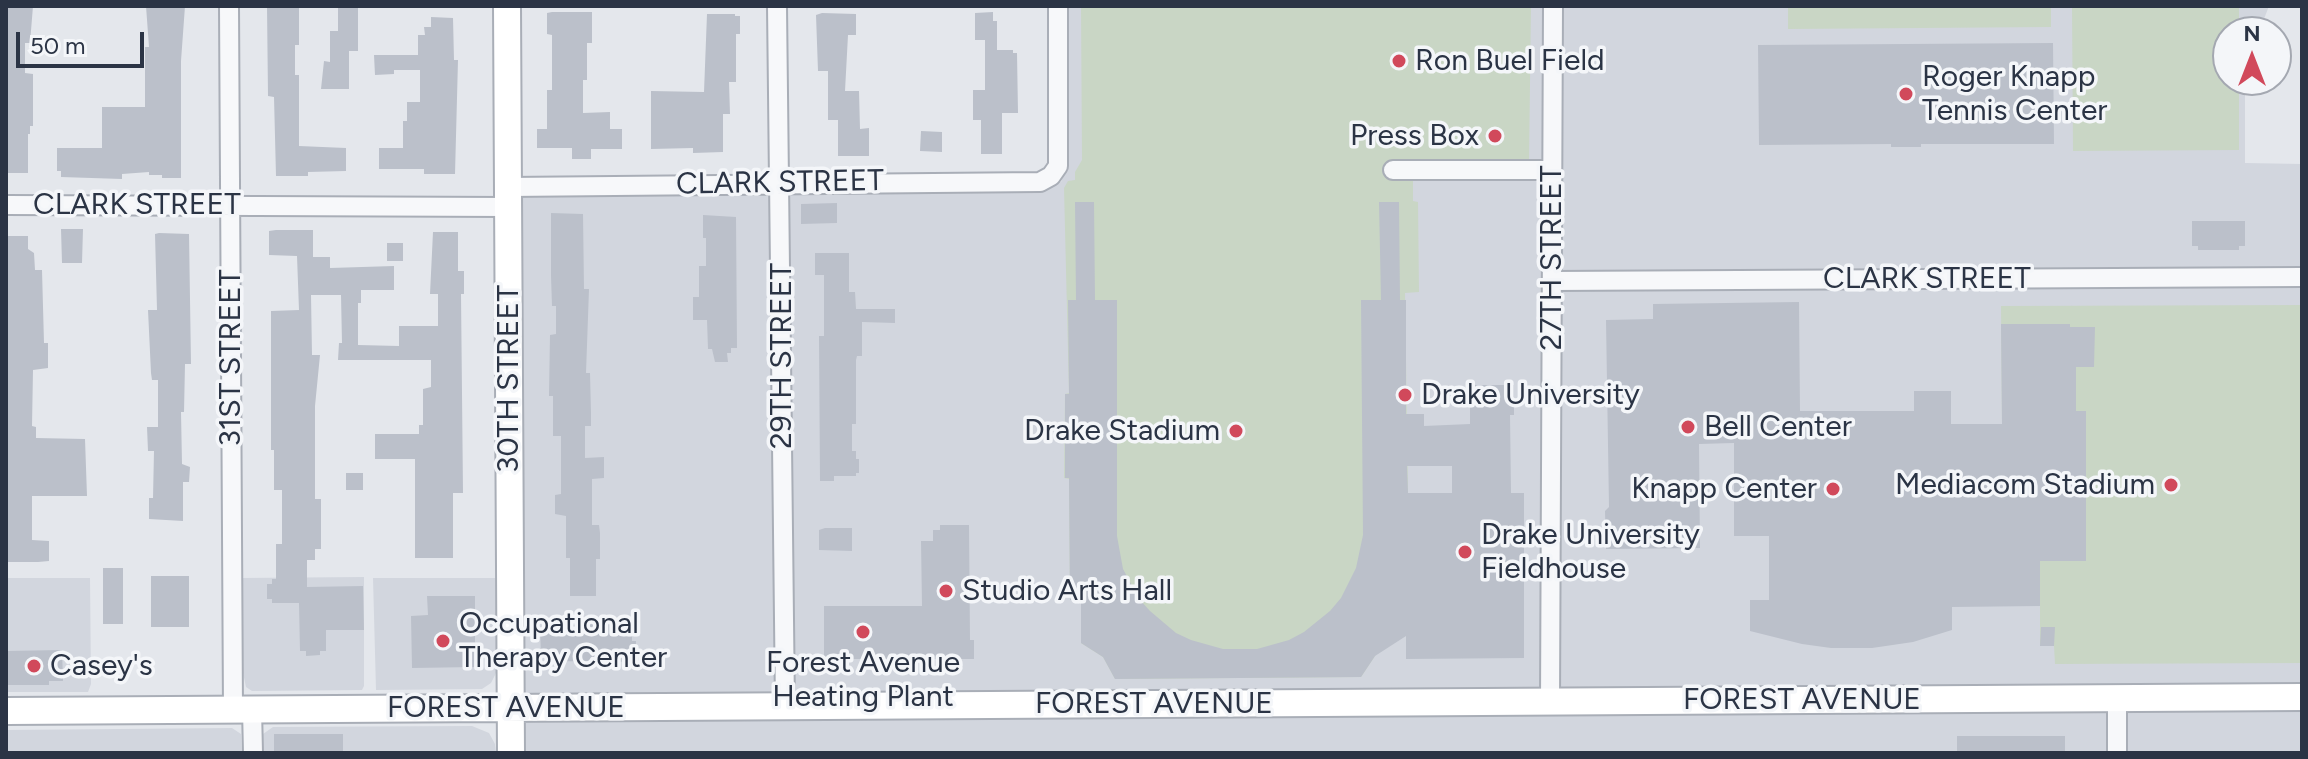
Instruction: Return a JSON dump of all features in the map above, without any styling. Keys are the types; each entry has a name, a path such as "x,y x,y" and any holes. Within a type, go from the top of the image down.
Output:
{"main road":[{"name":"30TH STREET","path":"507,6 511,753"},
{"name":"FOREST AVENUE","path":"6,711 2302,697"}],"street":[{"name":"31ST STREET","path":"229,6 230,205 242,709 253,753"},
{"name":"29TH STREET","path":"777,6 785,706"},
{"name":"CLARK STREET","path":"6,205 230,205 508,197 781,183 1040,182 1051,176 1058,166 1058,6"},
{"name":"27TH STREET","path":"1550,701 1553,6"},
{"path":"1393,170 1552,170"},
{"name":"CLARK STREET","path":"1552,281 2302,277"},
{"path":"2117,698 2117,753"}],"shaded area":[{"name":"Drake University","path":"1067,6 2269,6 2265,16 2212,16 2212,96 2245,96 2245,163 2302,164 2302,753 513,753 508,187 1061,182 1068,163"},
{"path":"364,577 362,690 252,691 246,687 242,668 241,578"},
{"path":"6,578 90,578 91,684 88,692 6,692"},
{"path":"373,578 496,578 496,673 491,683 482,689 376,690"},
{"path":"472,726 489,733 496,753 262,753 263,734 273,727"},
{"path":"232,728 241,734 242,753 6,753 6,730"}],"green space":[{"name":"Drake Stadium","path":"1081,6 1531,6 1529,162 1413,165 1413,201 1418,202 1419,292 1405,293 1408,493 1375,656 1361,677 1115,679 1103,657 1081,643 1081,600 1070,600 1069,479 1064,478 1065,394 1069,393 1064,188 1068,181 1075,180 1075,172 1082,160"},
{"path":"1788,6 2051,6 2051,27 1788,29"},
{"path":"2072,6 2239,6 2239,16 2212,16 2212,96 2239,96 2239,150 2073,151"},
{"name":"Mediacom Stadium","path":"2302,305 2302,663 2055,664 2054,646 2040,646 2040,424 2002,424 2001,306"}],"building":[{"path":"6,6 33,6 30,43 25,43 25,73 33,74 33,126 30,126 28,134 28,173 6,173"},
{"path":"146,6 185,6 181,61 181,178 162,178 162,175 149,175 149,172 122,174 122,179 61,177 61,171 57,171 57,148 102,148 102,107 145,107 145,47 149,47"},
{"path":"267,6 299,6 295,75 299,75 299,146 346,148 346,171 276,176 274,97 268,96"},
{"path":"338,6 358,6 358,51 349,51 349,89 321,89 324,61 330,62 330,31 338,31"},
{"path":"592,12 592,43 587,43 587,80 583,80 583,113 610,112 610,129 622,129 622,149 591,149 591,159 572,159 572,148 537,148 537,129 547,129 547,90 552,90 552,35 547,34 547,13"},
{"path":"993,12 993,21 997,21 997,50 1017,53 1018,113 1002,113 1002,154 981,154 981,120 973,120 973,90 985,90 985,40 975,40 975,13"},
{"path":"707,14 740,16 740,34 736,34 736,82 729,82 730,114 723,114 723,152 693,153 693,148 651,149 651,91 704,92"},
{"path":"856,14 856,35 848,35 845,91 859,91 860,129 869,128 869,156 838,156 838,120 828,120 828,71 818,71 816,15"},
{"path":"431,17 453,18 454,60 458,60 455,174 424,174 424,169 379,169 379,148 403,148 407,102 420,102 420,70 394,70 394,74 375,75 374,55 418,55 418,35 425,35 424,27 431,27"},
{"name":"Roger Knapp Tennis Center","path":"2053,43 2054,144 1921,144 1921,147 1891,147 1891,144 1759,145 1758,45"},
{"path":"921,131 942,132 942,152 920,151"},
{"path":"1075,202 1094,202 1095,300 1117,300 1117,536 1123,569 1139,599 1176,633 1223,649 1257,649 1289,640 1330,611 1341,598 1356,568 1363,535 1361,300 1381,300 1379,202 1399,202 1400,300 1406,300 1406,414 1424,414 1424,426 1470,424 1470,385 1514,385 1514,415 1510,415 1511,493 1524,493 1524,658 1406,659 1406,636 1375,656 1361,677 1115,679 1103,657 1081,643 1081,600 1070,600 1065,394 1069,394 1068,300 1076,300","holes":["1407,466 1452,466 1452,493 1408,493"]},
{"path":"837,203 837,223 801,224 801,204"},
{"path":"551,213 583,214 584,289 589,289 586,373 590,373 591,413 591,426 585,426 585,458 604,457 604,478 592,479 592,525 599,525 600,533 596,596 570,596 566,516 555,514 555,495 561,494 561,436 553,436 553,396 549,396 550,335 556,334 556,306 552,306"},
{"path":"703,215 736,217 737,348 731,348 731,353 727,353 728,362 715,362 712,349 708,349 707,320 693,320 693,297 699,297 699,266 706,266"},
{"path":"2192,221 2245,221 2245,246 2239,246 2239,250 2198,250 2198,246 2192,246"},
{"path":"61,229 83,229 82,263 62,263"},
{"path":"313,230 313,257 330,257 330,268 394,266 394,290 361,290 358,345 399,346 399,326 438,326 438,294 430,294 433,232 458,232 458,271 464,271 464,294 461,294 463,493 453,493 453,558 415,558 415,459 375,459 375,434 419,434 419,425 423,425 423,389 431,387 431,360 338,360 339,343 342,343 341,295 311,295 312,355 320,355 315,406 315,499 321,499 321,549 315,549 315,560 307,560 307,587 363,586 364,630 326,630 326,651 320,651 320,655 306,656 306,651 300,651 299,603 272,603 272,599 267,599 267,584 272,584 272,579 276,579 276,544 282,544 282,490 274,490 274,450 271,450 271,311 299,310 297,256 269,255 269,231"},
{"path":"155,234 189,234 191,364 185,364 184,412 181,412 182,464 190,467 189,482 183,482 183,521 149,519 149,498 153,498 154,451 148,451 147,427 158,427 158,380 152,380 151,373 148,310 157,310"},
{"path":"7,236 28,236 28,249 34,253 35,270 42,270 44,343 48,343 48,368 33,370 32,426 36,427 36,438 85,439 87,496 32,496 32,540 49,541 49,561 6,562"},
{"path":"387,243 403,243 403,261 387,261"},
{"path":"815,253 849,253 849,292 855,292 856,309 895,309 895,323 862,322 862,356 857,356 856,360 856,424 852,424 852,451 856,451 856,459 859,459 859,473 856,476 834,476 834,481 820,481 819,336 824,336 824,275 815,275"},
{"path":"1799,302 1800,411 1914,411 1914,391 1951,391 1951,424 2002,424 2001,324 2095,327 2094,367 2076,367 2076,411 2086,411 2086,561 2040,561 2040,606 1952,607 1952,630 1913,642 1872,648 1802,644 1750,631 1750,600 1769,600 1769,536 1734,536 1734,443 1699,444 1700,548 1606,549 1605,511 1609,507 1606,320 1653,319 1653,304"},
{"path":"346,473 363,473 363,490 346,490"},
{"path":"940,525 969,525 970,640 974,640 974,659 824,659 824,606 922,606 921,541 933,541 933,530 940,530"},
{"path":"852,528 852,551 819,550 819,530"},
{"path":"103,568 123,568 123,624 103,624"},
{"path":"151,576 189,576 189,627 151,627"},
{"name":"Occupational Therapy Center","path":"427,596 475,596 475,667 412,668 411,616 428,615"},
{"path":"632,625 636,662 547,661 547,656 541,656 540,627"},
{"path":"2041,627 2055,627 2054,646 2040,646"},
{"name":"Casey's","path":"62,650 63,681 49,681 49,685 6,685 6,651"},
{"path":"274,734 343,734 343,753 274,753"},
{"path":"1957,736 2065,736 2065,753 1957,753"}],"place":[{"name":"Ron Buel Field","path":"1399,61"},
{"name":"Roger Knapp Tennis Center","path":"1906,94"},
{"name":"Press Box","path":"1495,136"},
{"name":"Drake University","path":"1405,395"},
{"name":"Bell Center","path":"1688,427"},
{"name":"Drake Stadium","path":"1236,431"},
{"name":"Mediacom Stadium","path":"2171,485"},
{"name":"Knapp Center","path":"1833,489"},
{"name":"Drake University Fieldhouse","path":"1465,552"},
{"name":"Studio Arts Hall","path":"946,591"},
{"name":"Forest Avenue Heating Plant","path":"863,632"},
{"name":"Occupational Therapy Center","path":"443,641"},
{"name":"Casey's","path":"34,666"}]}
